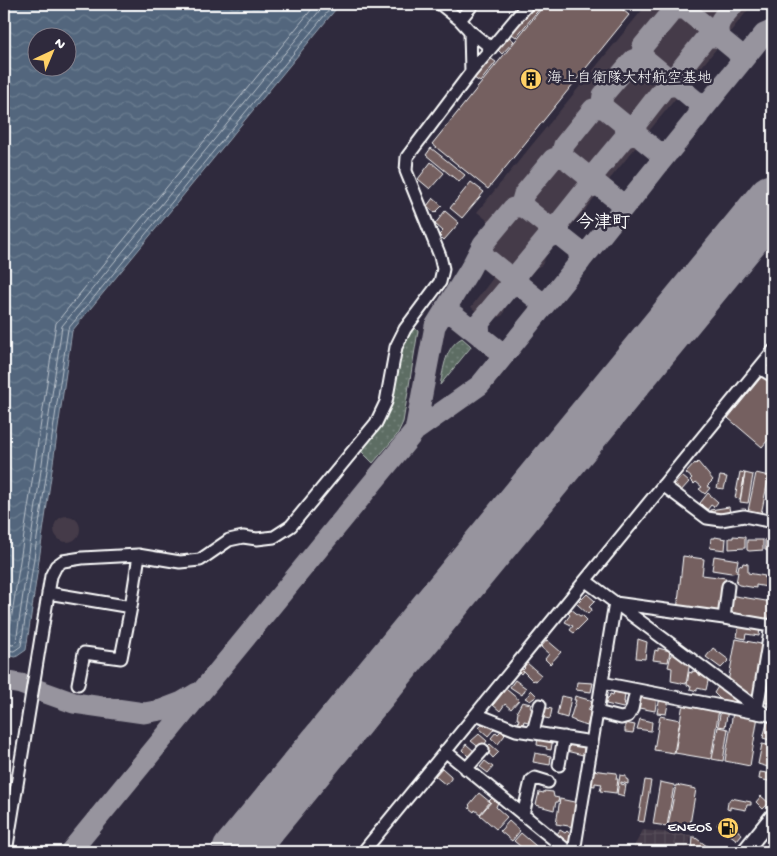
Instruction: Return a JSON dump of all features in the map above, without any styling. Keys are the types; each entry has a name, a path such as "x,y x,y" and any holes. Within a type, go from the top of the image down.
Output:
{"main road":[{"path":"744,852 773,816"}],"street":[{"path":"440,4 491,48"},
{"path":"460,20 473,4"},
{"path":"6,852 48,593 51,576 56,566 63,561 82,558 139,555 180,562 200,560 229,540 243,537 258,539 274,537 291,526 376,424 386,402 396,347 405,329 440,282 442,269 440,256 406,171 407,157 470,72 528,4"},
{"path":"470,31 470,72"},
{"path":"363,852 773,351"},
{"path":"759,368 773,376"},
{"path":"663,484 707,518 721,520 744,516 773,522"},
{"path":"78,684 84,653 121,658 139,555"},
{"path":"586,581 765,713"},
{"path":"724,618 728,586"},
{"path":"48,593 131,607"},
{"path":"615,603 724,618 772,620 765,713"},
{"path":"574,852 615,603"},
{"path":"602,684 765,713"},
{"path":"597,712 622,718 628,716 632,709 636,690"},
{"path":"534,732 540,705"},
{"path":"476,714 516,730 592,742"},
{"path":"559,765 564,737"},
{"path":"466,769 483,750"},
{"path":"445,751 569,852"},
{"path":"524,815 531,780 535,778 548,782"}],"shaded area":[{"path":"647,4 753,4 587,207 583,216 577,219 546,256 542,265 536,268 507,304 503,315 495,319 491,324 471,307 493,278 467,255 487,231 488,221 477,212"},
{"path":"67,516 76,520 80,529 76,538 67,542 58,538 54,529 58,520"},
{"path":"643,830 691,835 690,852 631,852"}],"green space":[{"path":"412,326 418,331 403,422 397,435 373,463 360,450 379,427 401,346"},
{"path":"462,338 471,347 440,385 449,352 456,342"}],"water":[{"path":"4,4 340,4 72,331 26,650 16,657 4,655"}],"building":[{"path":"533,4 541,7 516,37 509,32"},
{"name":"海上自衛隊大村航空基地","path":"545,4 616,4 629,15 488,189 432,144"},
{"path":"509,37 514,41 502,54 498,50"},
{"path":"490,58 496,62 480,82 474,78"},
{"path":"431,148 465,175 459,182 426,155"},
{"path":"431,162 444,173 430,189 418,179"},
{"path":"471,182 484,192 462,218 450,208"},
{"path":"433,198 442,206 435,213 427,206"},
{"path":"445,211 459,223 444,240 439,235 443,231 435,224"},
{"path":"763,375 772,382 773,386 773,434 762,447 728,418"},
{"path":"698,462 713,480 707,486 710,488 705,494 699,489 702,487 696,482 694,484 690,480 692,478 686,473"},
{"path":"740,472 745,473 740,499 735,498"},
{"path":"745,473 753,475 748,503 740,502"},
{"path":"756,473 769,476 761,514 748,511"},
{"path":"682,476 689,482 680,492 673,486"},
{"path":"720,476 727,477 724,489 717,488"},
{"path":"708,493 718,502 714,507 711,505 707,510 700,503"},
{"path":"729,507 730,513 710,515 710,510"},
{"path":"733,536 745,537 745,548 729,549 729,538 733,538"},
{"path":"711,538 726,539 725,550 710,548"},
{"path":"765,539 773,539 773,551 765,550"},
{"path":"747,540 763,540 763,550 747,550"},
{"path":"683,556 704,559 702,575 726,578 722,616 677,611"},
{"path":"714,556 738,560 736,570 743,563 748,564 748,573 765,576 764,578 768,579 767,587 756,585 756,588 739,585 736,583 738,572 731,573 712,570"},
{"path":"587,594 595,601 589,607 592,609 588,614 577,604"},
{"path":"729,595 772,602 768,624 725,617"},
{"path":"571,609 587,620 574,633 570,630 573,626 565,622 570,615 568,613"},
{"path":"739,624 760,628 759,636 746,634 745,639 737,637"},
{"path":"638,639 647,642 645,659 636,658"},
{"path":"736,639 766,645 756,700 748,699 749,694 741,693 742,689 735,687 736,683 728,682"},
{"path":"547,640 561,652 550,664 545,659 549,654 541,647"},
{"path":"658,648 670,651 668,662 653,660 655,650 658,651"},
{"path":"713,648 729,660 721,668 706,657"},
{"path":"672,651 690,662 686,684 671,681 672,668 668,667"},
{"path":"527,663 541,675 536,681 533,681 523,671 521,674 519,672 525,668"},
{"path":"692,671 700,672 699,675 709,677 706,690 697,688 697,691 690,689 691,686 687,685 689,672 692,673"},
{"path":"515,680 526,688 522,695 510,687"},
{"path":"773,681 773,704 762,702 765,686 771,687"},
{"path":"577,682 593,683 591,692 576,690"},
{"path":"719,685 737,701 734,704 731,701 728,704 724,700 723,702 714,693"},
{"path":"506,689 519,700 511,709 505,704 500,711 493,705"},
{"path":"531,690 537,696 530,701 525,698 530,694"},
{"path":"614,692 625,694 623,708 606,704 610,694 613,695"},
{"path":"641,694 657,697 655,711 639,708 640,701 638,700"},
{"path":"561,696 571,698 567,718 557,715"},
{"path":"575,696 593,701 588,710 592,711 587,726 570,719 576,700 574,700"},
{"path":"660,697 669,699 666,714 657,713"},
{"path":"522,702 531,704 530,708 536,709 533,723 524,721 523,724 518,723 517,711"},
{"path":"683,703 719,709 711,759 675,753"},
{"path":"542,707 552,709 550,719 540,717"},
{"path":"721,709 728,710 725,727 718,726"},
{"path":"733,712 758,716 750,766 725,761"},
{"path":"660,716 680,720 674,753 654,750"},
{"path":"640,719 652,722 651,731 637,729"},
{"path":"768,720 773,721 773,741 763,738"},
{"path":"483,723 487,727 490,724 495,728 488,736 479,728"},
{"path":"625,723 635,725 633,733 625,732"},
{"path":"718,727 728,729 723,761 712,759"},
{"path":"501,731 505,735 498,744 491,738 496,732 498,734"},
{"path":"479,734 487,741 481,749 471,741"},
{"path":"538,736 553,738 551,750 537,745"},
{"path":"567,740 585,743 583,755 566,751"},
{"path":"466,744 475,752 470,758 462,750"},
{"path":"490,744 499,752 493,758 485,749"},
{"path":"762,744 773,746 768,767 758,764"},
{"path":"535,753 551,756 550,765 533,762"},
{"path":"485,761 493,767 488,773 480,767"},
{"path":"442,768 451,776 446,785 435,776"},
{"path":"591,770 617,773 616,793 600,791 602,784 588,785"},
{"path":"760,772 773,774 773,782 759,779"},
{"path":"620,775 626,776 628,780 628,784 621,782 621,784 626,785 624,796 617,794"},
{"path":"645,780 651,781 644,822 638,821"},
{"path":"660,782 674,785 667,826 653,824"},
{"path":"676,785 696,789 689,830 668,826"},
{"path":"544,791 553,792 554,797 559,798 554,810 536,805 539,792 544,793"},
{"path":"479,793 490,802 480,814 469,808 469,805"},
{"path":"761,796 769,803 763,809 756,802"},
{"path":"493,797 498,802 496,807 507,817 496,829 480,815"},
{"path":"731,798 751,802 751,805 747,805 746,810 730,807 730,810 727,809"},
{"path":"560,799 579,803 575,827 556,824"},
{"path":"722,818 742,834 737,840 717,825"},
{"path":"509,821 520,831 512,841 500,831"},
{"path":"560,830 565,833 567,831 574,837 572,847 557,834"},
{"path":"521,833 536,846 531,852 527,852 514,841"},
{"path":"693,836 711,849 708,852 692,852"}],"taxiway":[{"path":"480,336 479,323 508,288 515,285 520,286 518,273 547,238 554,235 560,236 559,223 587,188 598,185 595,181 595,173 624,138 631,135 638,136 636,124 664,88 679,86 676,82 677,74 705,39 712,36 720,38 718,33 719,24 734,4"},
{"path":"678,9 685,9 736,51 740,57 739,65 709,102 702,103 696,101 644,58 642,53 643,46 673,10 678,9"},
{"path":"70,852 415,431 480,385 764,34 773,30"},
{"path":"638,58 644,58 697,102 699,106 699,115 670,151 658,152 604,108 602,102 603,95 633,60 638,58"},
{"path":"598,108 604,108 658,152 660,156 659,164 630,201 622,203 617,200 565,158 562,152 564,145 593,109 598,108"},
{"path":"558,157 565,158 617,200 620,205 620,212 589,251 578,250 524,207 522,201 524,194 553,159 558,157"},
{"path":"518,207 524,207 578,250 580,262 550,299 538,300 485,257 482,250 483,244 513,208 518,207"},
{"path":"415,431 435,326 483,244"},
{"path":"442,316 454,315 498,350 500,360"},
{"path":"4,681 21,684 74,703 144,713 161,710 182,702 197,693"}],"runway":[{"path":"238,852 773,200"}],"place":[{"name":"海上自衛隊大村航空基地","path":"531,79"},
{"name":"ENEOS","path":"728,828"}],"district":[{"name":"今津町","path":"603,223"}]}
